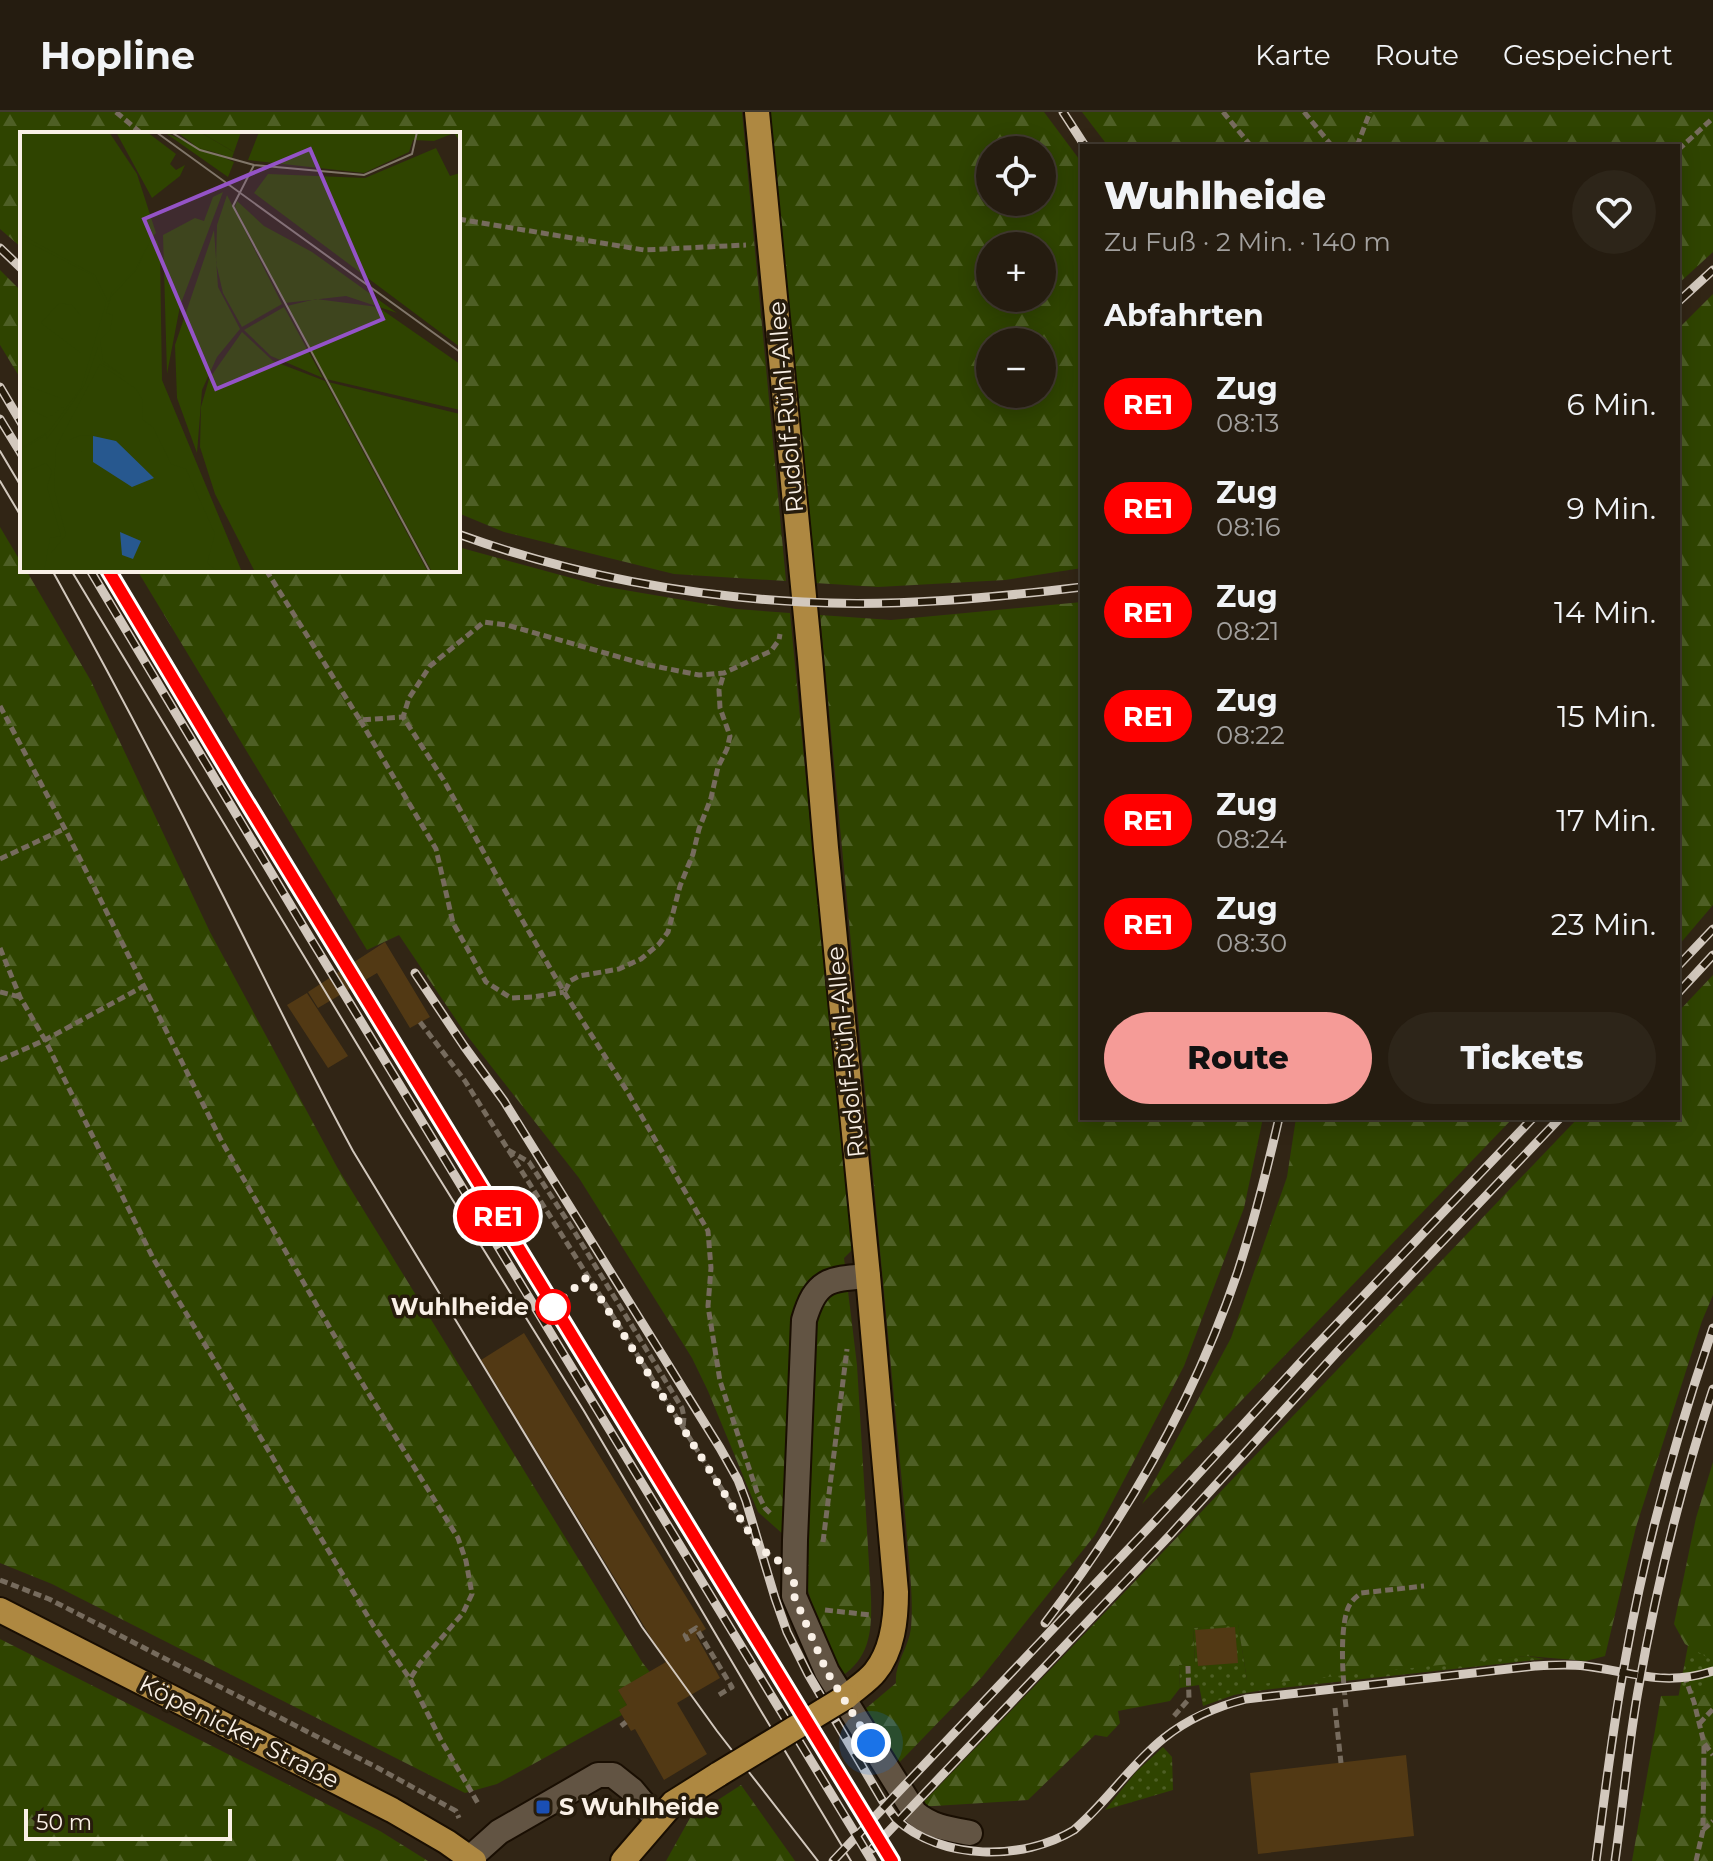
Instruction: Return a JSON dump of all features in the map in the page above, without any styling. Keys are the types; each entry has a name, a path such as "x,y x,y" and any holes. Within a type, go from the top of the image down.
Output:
{"main road":[{"name":"Rudolf-Rühl-Allee","path":"623,1861 673,1803 846,1697 876,1672 889,1646 896,1618 868,1276 757,112"},
{"name":"Köpenicker Straße","path":"0,1610 392,1810 472,1859"}],"lane":[{"path":"868,1276 826,1282 814,1293 804,1320 794,1596 827,1672 915,1813 939,1828 970,1833"},
{"path":"472,1859 499,1832 598,1775 613,1775 632,1790 657,1820"}],"path":[{"path":"116,112 140,132"},
{"path":"1223,112 1249,144"},
{"path":"1304,112 1330,144"},
{"path":"1358,144 1370,112"},
{"path":"1680,148 1713,118"},
{"path":"460,219 644,250 771,243"},
{"path":"267,572 436,849 453,923 486,982 511,998 564,992"},
{"path":"403,717 409,698 430,666 484,622 507,625 644,664 699,675 724,673 771,651 779,640 781,628"},
{"path":"564,992 570,981 579,976 619,969 641,959 668,932 680,886 730,736 720,708 719,690 724,673"},
{"path":"0,706 221,1140 356,1373 458,1538 472,1594 463,1613 410,1679"},
{"path":"360,720 403,717"},
{"path":"403,717 443,779 564,992 627,1091 708,1231 711,1268 708,1306 720,1381 765,1508 776,1519 795,1529"},
{"path":"0,859 65,829"},
{"path":"0,948 20,997 45,1040 153,1258 365,1612 410,1679 479,1805"},
{"path":"0,1060 45,1040 144,986"},
{"path":"0,992 20,997"},
{"path":"420,1022 465,1081 755,1542 783,1564 794,1579"},
{"path":"507,1149 529,1162 574,1231 682,1408 683,1430"},
{"path":"822,1551 847,1348 850,1346"},
{"path":"0,1580 49,1599 456,1811"},
{"path":"1346,1707 1343,1643 1348,1607 1353,1599 1361,1593 1424,1586"},
{"path":"830,1610 863,1614"},
{"path":"688,1641 685,1635 696,1628 732,1687 717,1696"},
{"path":"1174,1716 1189,1699 1188,1666"},
{"path":"1684,1675 1704,1743 1703,1830 1696,1861"},
{"path":"1335,1708 1341,1763"},
{"path":"1699,1724 1713,1709"},
{"path":"1704,1743 1713,1755"},
{"path":"1703,1830 1713,1824"}],"green space":[{"path":"0,112 742,112 786,581 674,574 504,532 460,514 460,132 20,132 20,246 0,229"},
{"path":"770,112 1044,112 1080,160 1080,568 1005,580 878,587 815,583"},
{"path":"1082,112 1713,112 1713,252 1680,282 1680,144 1106,144"},
{"path":"0,270 20,290 20,378 0,345"},
{"path":"1713,294 1713,905 1680,944 1680,327"},
{"name":"Wuhlheide","path":"0,527 20,561 20,572 27,572 91,681 210,932 337,1167 642,1662 660,1685 619,1691 627,1705 622,1715 497,1784 465,1793 52,1584 0,1563"},
{"path":"460,548 601,586 736,609 790,613 853,1249 844,1258 857,1365 871,1597 867,1644 856,1664 836,1680 793,1543 758,1512 692,1358 579,1178 465,1033 399,935 367,950 138,572 460,572"},
{"path":"1080,602 1080,1120 1263,1120 1244,1208 1184,1366 1095,1535 982,1677 896,1766 864,1710 896,1683 897,1669 911,1628 911,1589 820,615 891,620"},
{"path":"1713,975 1713,1295 1636,1527 1605,1656 1586,1661 1527,1656 1261,1684 1247,1680 1238,1624 1193,1628 1195,1664 1179,1665 1180,1688 1170,1701 1118,1711 1120,1723 1107,1737 1095,1735 1028,1800 919,1807 1576,1120 1680,1120 1680,1010"},
{"path":"1296,1120 1511,1120 1142,1504 1231,1338 1287,1177"},
{"path":"1713,1462 1713,1661 1685,1644 1674,1624 1696,1518"},
{"path":"1713,1543 1713,1737 1677,1704 1699,1587"},
{"path":"1238,1623 1247,1680 1527,1656 1545,1659 1264,1690 1234,1695 1203,1706 1199,1685 1180,1688 1179,1665 1195,1663 1193,1628"},
{"path":"0,1639 380,1831 428,1861 0,1861"},
{"path":"1713,1676 1713,1861 1632,1861 1661,1696 1705,1695 1709,1678"},
{"path":"1163,1747 1172,1757 1173,1790 1105,1810 1136,1772"},
{"path":"741,1785 795,1861 666,1861 690,1818"}],"building":[{"path":"385,942 430,1017 410,1028 377,973 318,1008 308,992"},
{"path":"307,993 348,1056 328,1068 287,1005"},
{"path":"524,1333 706,1629 696,1635 720,1678 677,1703 707,1754 664,1780 635,1729 631,1731 619,1710 627,1705 618,1690 666,1662 481,1360"},
{"path":"1235,1627 1238,1663 1198,1666 1195,1630"},
{"path":"1406,1755 1414,1836 1258,1854 1250,1773"}],"tram line":[{"path":"0,451 20,485"},
{"path":"0,481 20,515"},
{"path":"53,572 153,757 353,1151 642,1627 717,1731 818,1861"},
{"path":"72,572 401,1117 584,1411 851,1861"}],"railway":[{"path":"1063,112 1084,144"},
{"path":"0,248 20,267"},
{"path":"1680,300 1713,270"},
{"path":"0,387 20,421"},
{"path":"0,419 20,452"},
{"path":"460,535 585,572 671,588 759,599 838,603 908,602 1080,587"},
{"path":"91,572 872,1861"},
{"path":"109,572 892,1861"},
{"path":"1680,964 1713,929"},
{"path":"1680,991 1713,955"},
{"path":"415,973 504,1101 720,1448 738,1480 787,1632 808,1674 882,1800 896,1819 914,1833 936,1843 983,1852 1031,1847 1054,1840 1074,1830 1140,1760 1173,1731 1203,1714 1246,1699 1535,1666 1579,1665 1664,1678 1695,1676 1713,1671"},
{"path":"1045,1623 1131,1498 1201,1365 1238,1271 1279,1120"},
{"path":"833,1861 1531,1120"},
{"path":"872,1849 1558,1120"},
{"path":"1596,1861 1617,1707 1634,1614 1674,1450 1713,1328"},
{"path":"1615,1861 1634,1712 1653,1615 1680,1501 1713,1389"}],"train":[{"name":"RE1","path":"109,572 892,1861"}],"place":[{"name":"Wuhlheide","path":"553,1307"},
{"name":"S Wuhlheide","path":"543,1807"}],"route":[{"path":"553,1307 587,1277 750,1534 761,1549 783,1564 794,1579 794,1596 827,1672 871,1743"}]}
